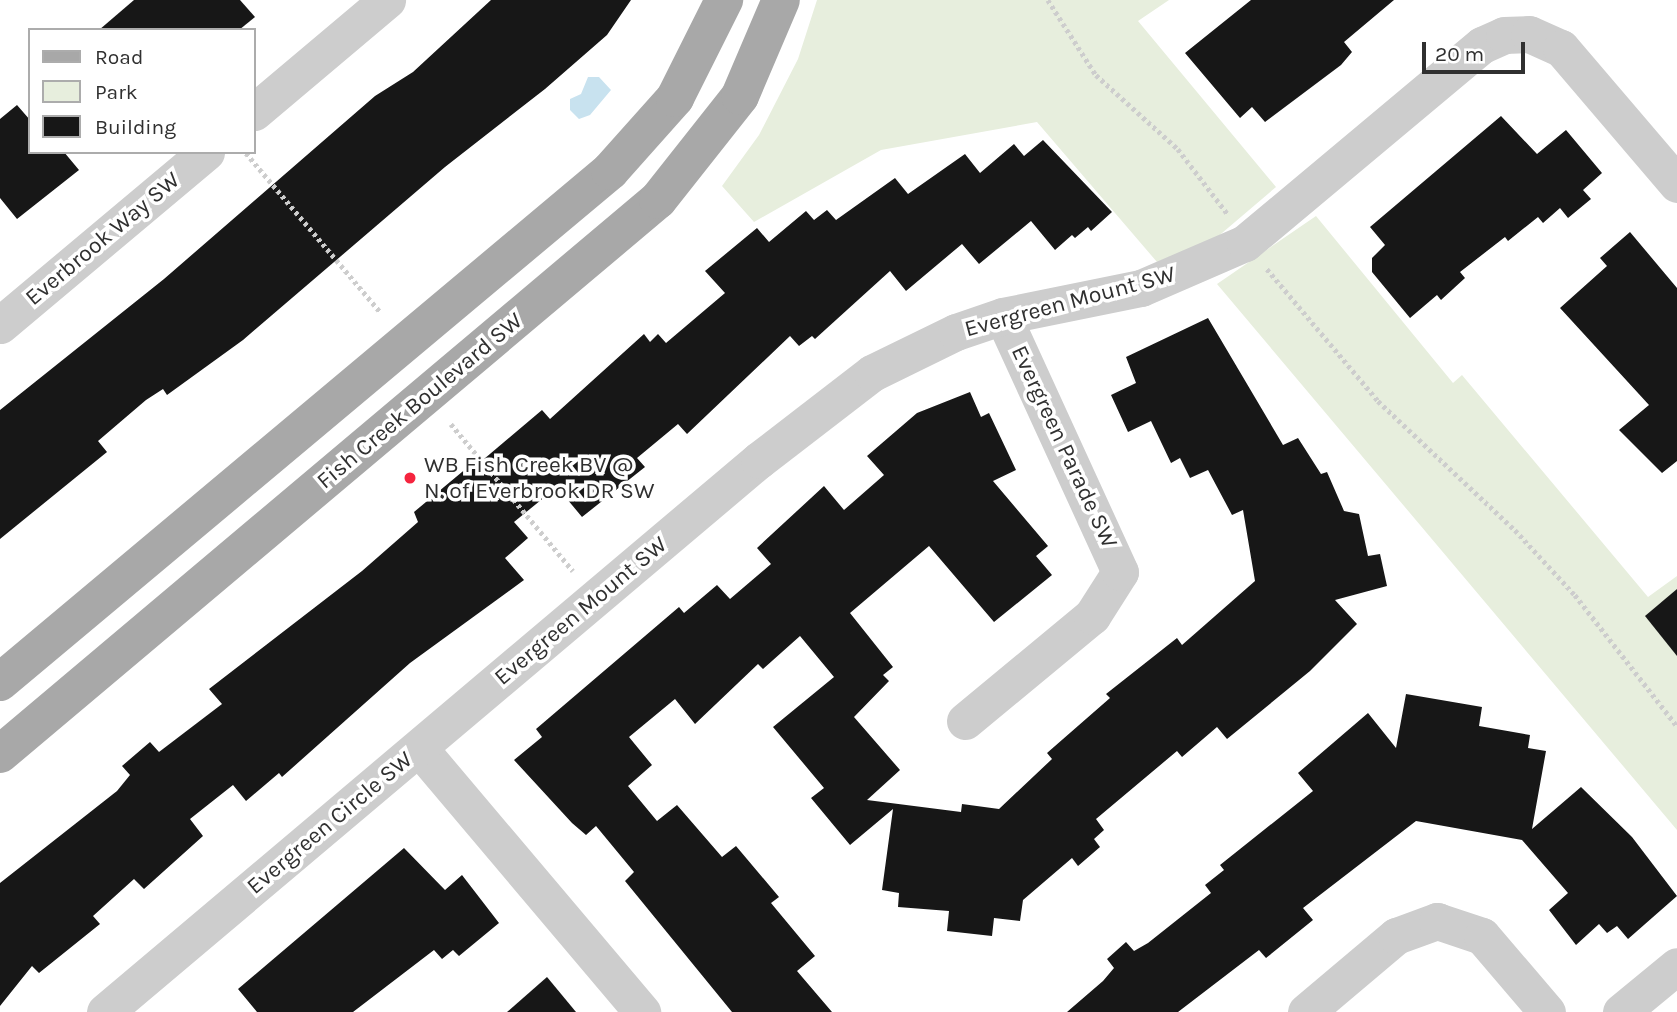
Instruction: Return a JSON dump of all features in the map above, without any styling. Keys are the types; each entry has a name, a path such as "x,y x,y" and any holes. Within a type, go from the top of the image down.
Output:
{"main road":[{"path":"0,682 610,171 675,98 724,0"},
{"name":"Fish Creek Boulevard SW","path":"0,754 658,200 740,96 781,0"}],"street":[{"path":"256,110 387,0"},
{"name":"Evergreen Mount SW","path":"419,748 832,401 906,354 1003,316 1141,288 1245,243 1482,45 1504,35 1529,34 1560,48 1677,184"},
{"name":"Everbrook Way SW","path":"0,325 204,154"},
{"name":"Evergreen Parade SW","path":"965,721 1092,617 1120,572 1003,316"},
{"name":"Evergreen Circle SW","path":"105,1012 419,748 642,1012"},
{"path":"1306,1012 1396,936 1437,922 1482,936 1547,1012"},
{"path":"1621,1012 1677,965"}],"path":[{"path":"1048,0 1096,75 1178,149 1245,243 1378,401 1516,530 1575,595 1677,726"},
{"path":"247,154 381,313"},
{"path":"451,424 578,578"}],"green space":[{"path":"817,0 1169,0 1138,21 1276,187 1215,239 1157,262 1037,122 881,150 754,222 722,186 759,135 798,59"},
{"path":"1316,216 1453,383 1462,375 1648,597 1677,576 1677,830 1217,284"}],"water":[{"path":"588,77 599,77 611,90 590,115 579,119 570,110 570,99 581,94"}],"building":[{"path":"134,0 240,0 255,17 241,28 101,28"},
{"path":"491,0 631,0 607,35 545,89 445,167 243,340 167,395 163,389 146,400 98,441 107,452 0,539 0,410 164,279 375,96 413,72"},
{"path":"1251,0 1394,0 1344,42 1352,52 1341,65 1265,122 1252,107 1240,118 1185,53"},
{"path":"17,105 28,118 28,154 66,154 79,170 17,219 0,198 0,119"},
{"path":"1501,116 1537,154 1566,130 1602,173 1583,190 1591,199 1568,218 1560,208 1543,223 1538,217 1508,241 1505,237 1460,272 1465,278 1441,300 1437,295 1410,318 1372,272 1372,258 1385,245 1370,227"},
{"path":"1043,140 1112,212 1091,231 1088,227 1075,238 1072,235 1055,250 1031,221 979,264 962,244 906,291 890,271 815,339 812,336 799,346 790,336 687,434 678,424 637,458 645,467 582,517 557,487 514,522 528,538 505,558 524,580 410,663 282,777 279,773 246,801 233,785 190,819 203,836 144,889 134,879 93,916 100,924 39,973 32,966 0,1006 0,883 117,791 130,775 122,766 150,742 159,752 222,704 209,689 362,571 418,522 414,512 468,467 471,470 542,410 550,419 644,334 650,342 658,334 666,343 725,293 705,271 757,228 769,242 806,211 814,220 827,210 836,220 895,178 908,194 965,154 980,173 1014,144 1024,156"},
{"path":"1630,232 1677,288 1677,461 1662,473 1619,430 1649,405 1560,308 1607,266 1600,258"},
{"path":"1208,318 1283,445 1298,438 1321,474 1327,472 1344,511 1359,514 1368,556 1380,554 1387,586 1335,600 1357,624 1310,671 1227,739 1217,727 1182,757 1177,751 1096,819 1104,830 1094,839 1100,847 1078,866 1072,858 1023,900 1020,921 994,918 992,936 947,931 949,911 898,907 899,893 882,890 893,809 850,845 811,798 824,788 773,727 834,677 800,636 763,669 758,664 695,724 675,699 629,737 652,765 628,786 657,821 677,805 722,857 736,846 779,897 771,903 815,956 797,971 832,1012 732,1012 625,881 634,872 596,826 586,835 514,760 542,737 536,729 679,607 684,613 717,585 730,599 771,564 757,548 824,486 844,510 884,475 867,456 917,413 970,392 981,417 989,413 1016,470 993,481 1048,546 1036,556 1052,575 994,622 929,546 850,613 893,667 883,675 889,681 854,717 900,770 867,800 961,812 962,804 999,809 1052,759 1047,753 1110,698 1106,694 1177,638 1182,645 1255,581 1243,510 1232,515 1208,470 1190,478 1180,458 1171,463 1151,421 1128,432 1111,395 1136,383 1126,357"},
{"path":"1677,589 1677,656 1645,616"},
{"path":"1406,694 1482,707 1479,726 1530,735 1528,748 1546,751 1532,829 1581,787 1632,837 1677,896 1628,939 1617,926 1607,933 1599,924 1576,945 1549,910 1568,893 1522,840 1416,821 1303,908 1313,920 1266,958 1259,950 1178,1012 1067,1012 1114,968 1107,959 1126,942 1134,951 1148,943 1211,893 1205,885 1224,870 1220,865 1313,791 1298,773 1368,713 1396,748"},
{"path":"404,848 445,890 462,875 499,923 459,956 453,950 442,959 434,950 353,1012 257,1012 238,989"},
{"path":"547,977 576,1012 507,1012"}],"place":[{"name":"WB Fish Creek BV @ N. of Everbrook DR SW","path":"410,478"}]}
